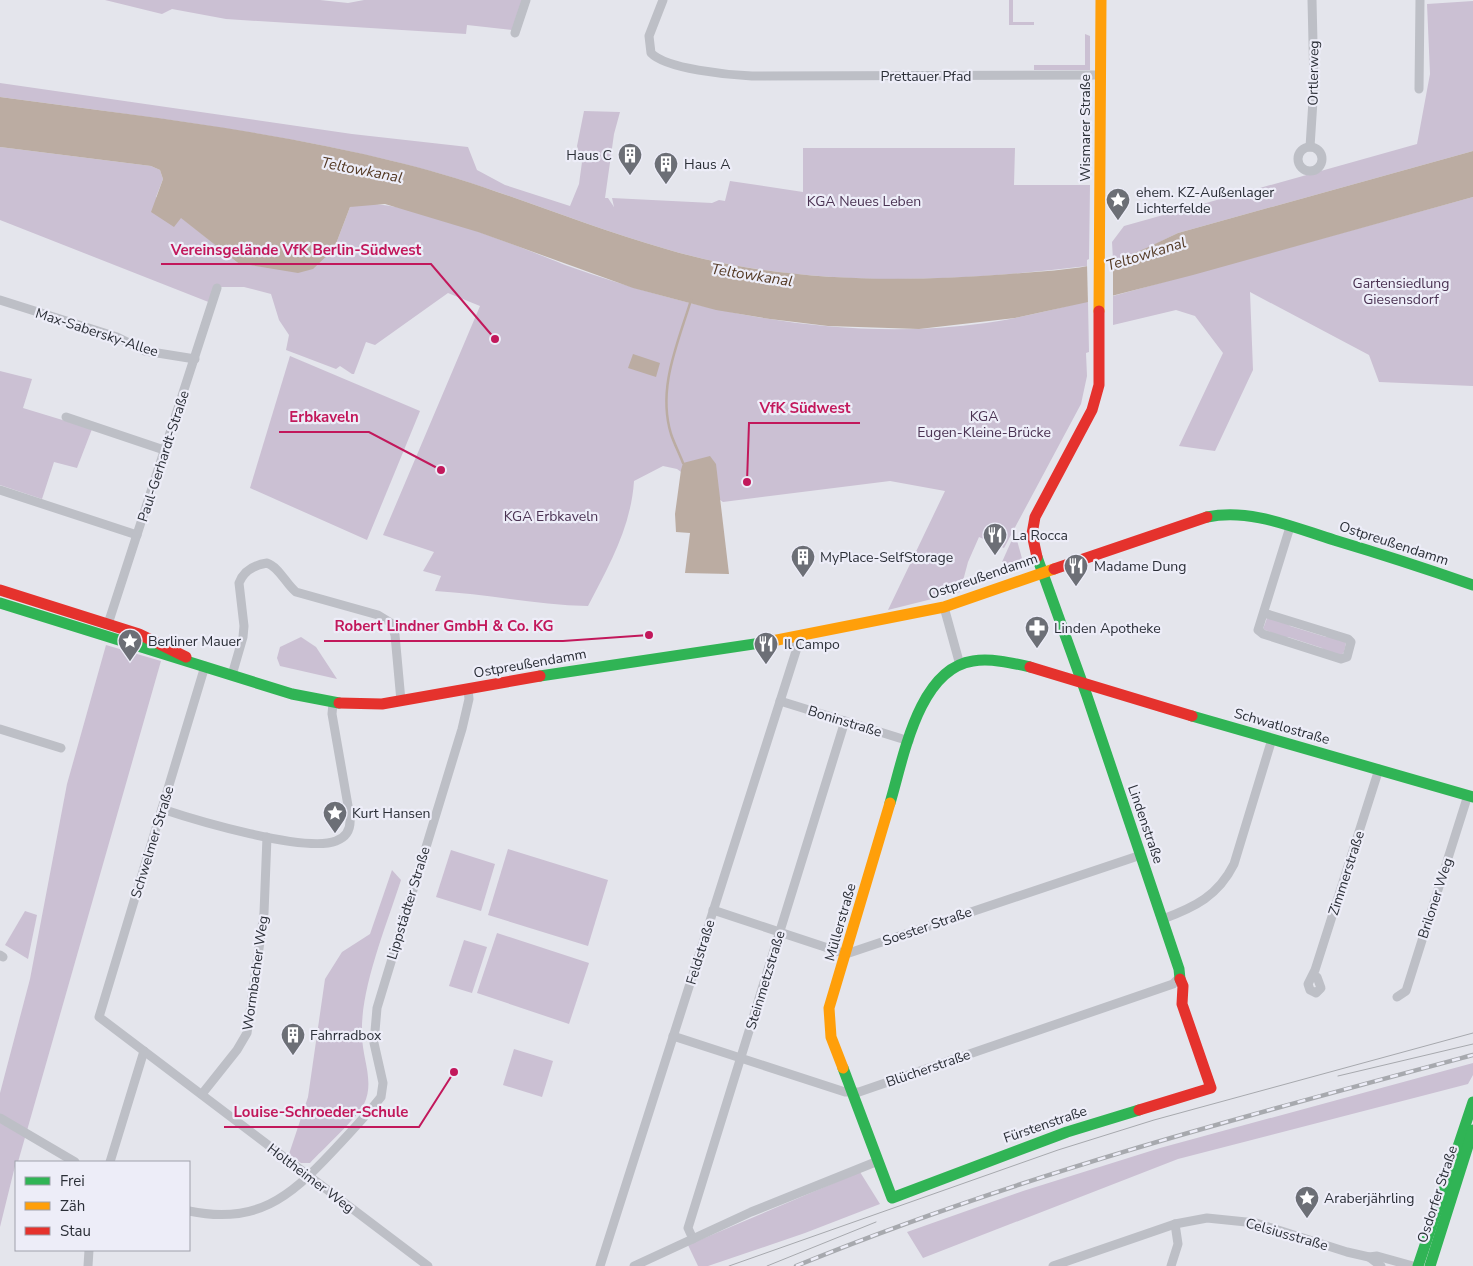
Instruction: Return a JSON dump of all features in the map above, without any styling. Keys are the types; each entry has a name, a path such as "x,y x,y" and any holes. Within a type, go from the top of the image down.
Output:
{"main road":[{"name":"Wismarer Straße","path":"1043,571 1032,540 1032,525 1092,410 1097,396 1100,369 1101,0"},
{"name":"Ostpreußendamm","path":"165,651 204,666 292,694 333,703 361,705 401,701 626,661 796,638 944,607 1043,571 1215,515 1248,515 1417,565 1473,585"},
{"name":"Lindenstraße","path":"1043,571 1163,919 1182,983 1182,1004 1211,1088"},
{"path":"0,590 139,634 165,651"},
{"path":"0,604 106,637 165,651"},
{"path":"106,637 108,624"},
{"name":"Müllerstraße","path":"892,1198 831,1037 828,1023 830,1008 909,741 922,704 941,680 960,665 982,660 1005,661 1082,684"},
{"name":"Schwatlostraße","path":"1082,684 1470,796"},
{"name":"Fürstenstraße","path":"892,1198 1022,1147 1211,1088"},
{"name":"Osdorfer Straße","path":"1465,1153 1473,1102"},
{"name":"Osdorfer Straße","path":"1418,1266 1436,1228 1452,1177 1465,1153 1473,1130"},
{"name":"Osdorfer Straße","path":"1430,1266 1436,1228"}],"street":[{"path":"515,33 526,0"},
{"name":"Prettauer Pfad","path":"664,0 649,36 651,53 655,57 705,71 752,76 1100,76"},
{"name":"Ortlerweg","path":"1310,147 1314,85 1312,0"},
{"path":"1419,90 1420,0"},
{"name":"Paul-Gerhardt-Straße","path":"108,624 217,288"},
{"name":"Max-Sabersky-Allee","path":"0,300 117,337 145,351 195,359"},
{"path":"66,417 164,450"},
{"path":"0,490 137,535"},
{"path":"1264,613 1348,639 1351,642 1347,657 1341,659 1263,634 1258,630 1290,527"},
{"path":"232,674 244,631 239,583 241,577 250,569 267,563 275,567 289,586 296,592 378,615 391,622 395,635 401,701"},
{"path":"944,607 960,665"},
{"name":"Feldstraße","path":"600,1266 797,648 796,638"},
{"name":"Schwelmer Straße","path":"99,1017 204,666"},
{"name":"Lippstädter Straße","path":"190,1211 229,1214 250,1211 278,1200 295,1190 382,1098 383,1091 374,1043 374,1025 379,996 462,730 469,699 468,689"},
{"name":"Boninstraße","path":"780,701 909,741"},
{"path":"162,809 226,828 267,837 297,841 334,842 346,834 350,824 332,714 333,703"},
{"name":"Steinmetzstraße","path":"693,1239 688,1228 845,721"},
{"path":"0,729 60,748"},
{"path":"1163,919 1200,904 1216,891 1228,875 1272,739"},
{"name":"Zimmerstraße","path":"1313,976 1379,770"},
{"name":"Briloner Weg","path":"1397,997 1406,991 1470,796"},
{"name":"Wormbacher Weg","path":"202,1094 237,1050 247,1033 263,922 267,837"},
{"name":"Soester Straße","path":"846,954 1141,855"},
{"path":"713,910 846,954"},
{"name":"Blücherstraße","path":"852,1093 1173,984 1179,978"},
{"name":"Holtheimer Weg","path":"99,1017 428,1266"},
{"path":"673,1036 740,1059 852,1093"},
{"path":"110,1161 144,1051"},
{"path":"0,1118 73,1161"},
{"path":"634,1266 765,1206 878,1161"},
{"name":"Celsiusstraße","path":"1052,1266 1175,1224 1207,1218 1241,1220 1368,1257 1381,1266"},
{"path":"1171,1266 1178,1244 1175,1224"},
{"path":"88,1266 89,1251"},
{"name":"Celsiusstraße","path":"1368,1257 1378,1256 1412,1266"}],"green space":[{"path":"105,0 320,0 348,3 364,0 523,0 512,30 467,25 466,34 226,19 172,9 162,14"},
{"path":"1009,0 1013,0 1013,22 1034,22 1034,25 1009,25"},
{"path":"1473,1 1473,151 1178,233 1135,254 1113,260 1112,242 1124,226 1417,144 1430,74 1427,4"},
{"path":"1085,34 1090,36 1090,70 1034,70 1034,65 1085,65"},
{"name":"KGA Neues Leben","path":"0,83 352,134 468,147 477,170 505,185 570,206 579,184 582,162 577,146 584,111 620,112 614,134 605,198 608,198 614,207 612,198 712,203 719,200 725,201 730,181 803,192 803,148 1015,148 1014,185 1090,185 1089,259 1087,260 1087,266 1034,272 928,279 875,279 770,271 718,262 666,249 476,185 412,166 310,143 207,125 0,97"},
{"path":"0,147 151,166 160,170 163,179 156,197 238,263 266,267 334,249 350,207 367,204 393,207 457,224 568,266 669,298 773,320 879,329 933,328 999,321 1086,301 1088,302 1089,352 1086,353 1087,376 1081,404 1004,548 979,537 968,562 960,592 888,610 945,491 890,481 723,502 677,469 663,466 634,481 624,530 611,561 588,606 550,604 435,591 441,576 423,571 434,552 383,535 480,306 448,293 375,345 366,342 354,374 340,366 336,369 286,350 289,335 279,320 271,294 244,287 216,287 211,303 0,220"},
{"name":"Gartensiedlung Giesensdorf","path":"1473,197 1473,386 1379,382 1369,355 1250,292 1253,370 1215,451 1179,446 1223,353 1195,316 1176,310 1113,325 1113,296"},
{"path":"290,356 420,411 367,540 250,488"},
{"path":"0,371 32,379 23,408 92,429 77,468 54,462 42,499 0,485"},
{"path":"1015,533 1023,562 1019,567 1009,571 1002,562"},
{"path":"1267,618 1288,623 1290,626 1326,637 1330,635 1344,640 1346,643 1344,652 1340,657 1324,651 1322,648 1288,637 1284,638 1263,629"},
{"path":"301,637 316,647 337,679 280,666 277,658 280,647"},
{"path":"106,645 161,661 18,1161 15,1161 0,1227 0,1093 30,979 67,784"},
{"path":"508,849 608,880 588,946 488,915"},
{"path":"451,850 495,864 481,911 436,897"},
{"path":"392,870 401,880 365,997 362,1034 368,1078 367,1095 364,1104 355,1117 339,1134 310,1163 301,1163 289,1154 308,1097 325,979 342,952 370,934"},
{"path":"25,911 37,915 28,959 5,945"},
{"path":"497,933 589,963 569,1024 477,993"},
{"path":"464,940 487,947 472,993 449,986"},
{"path":"514,1049 553,1061 542,1097 503,1085"},
{"path":"1473,1063 1473,1075 1468,1084 1178,1159 923,1258 907,1232 1023,1191 1160,1148"},
{"path":"860,1172 880,1204 805,1233 708,1266 698,1266 688,1245"}],"water":[{"name":"Teltowkanal","path":"0,97 202,124 352,151 468,182 633,239 708,260 793,274 836,277 923,279 1050,271 1090,266 1133,254 1178,233 1473,151 1473,197 1193,275 1088,302 1015,318 919,329 828,326 716,310 633,288 478,232 385,204 350,207 334,249 313,269 298,273 238,263 181,218 174,227 151,212 163,179 160,170 151,166 0,147"},
{"path":"633,354 660,363 656,377 628,368"},
{"path":"710,456 716,464 729,574 685,573 690,533 676,532 675,514 681,470 683,463"}],"pier":[{"path":"1113,258 1113,298 1088,304 1087,264"}],"waterway":[{"path":"683,463 671,434 666,400 675,349 691,300"}],"tram line":[{"path":"729,1266 1058,1150 1154,1120 1473,1033"},
{"path":"1338,1076 1473,1044"},
{"path":"767,1266 876,1222"}],"railway":[{"path":"796,1266 962,1204 1047,1176 1216,1125 1473,1055"}],"traffic: fast":[{"path":"1207,517 1239,515 1271,520 1473,585"},
{"path":"1037,557 1087,696 1179,969 1180,979"},
{"path":"0,603 292,694 339,703"},
{"path":"540,676 767,642"},
{"path":"890,803 907,741 926,698 939,681 954,668 973,661 994,661 1030,667"},
{"path":"1192,716 1473,797"},
{"path":"843,1068 892,1198 1067,1132 1139,1110"},
{"path":"1418,1266 1473,1102"},
{"path":"1430,1266 1473,1130"}],"traffic: slow":[{"path":"1099,311 1101,0"},
{"path":"767,642 944,607 1054,569"},
{"path":"843,1068 831,1037 829,1008 890,803"}],"traffic: jam":[{"path":"1037,557 1032,534 1035,517 1092,410 1099,385 1099,311"},
{"path":"1054,569 1207,517"},
{"path":"0,590 139,634 186,657"},
{"path":"1030,667 1192,716"},
{"path":"339,703 382,704 540,676"},
{"path":"1139,1110 1211,1088 1182,1004 1183,986 1180,979"}],"place":[{"name":"Haus C","path":"630,176"},
{"name":"Haus A","path":"666,185"},
{"name":"ehem. KZ-Außenlager Lichterfelde","path":"1118,221"},
{"name":"Vereinsgelände VfK Berlin-Südwest","path":"495,339"},
{"name":"Erbkaveln","path":"441,470"},
{"name":"VfK Südwest","path":"747,482"},
{"name":"La Rocca","path":"995,556"},
{"name":"MyPlace-SelfStorage","path":"803,578"},
{"name":"Madame Dung","path":"1076,587"},
{"name":"Robert Lindner GmbH & Co. KG","path":"649,635"},
{"name":"Linden Apotheke","path":"1037,649"},
{"name":"Berliner Mauer","path":"130,662"},
{"name":"Il Campo","path":"766,665"},
{"name":"Kurt Hansen","path":"335,834"},
{"name":"Fahrradbox","path":"293,1056"},
{"name":"Louise-Schroeder-Schule","path":"454,1072"},
{"name":"Araberjährling","path":"1307,1219"}],"park label":[{"name":"KGA Eugen-Kleine-Brücke","path":"984,424"},
{"name":"KGA Erbkaveln","path":"551,516"}]}
